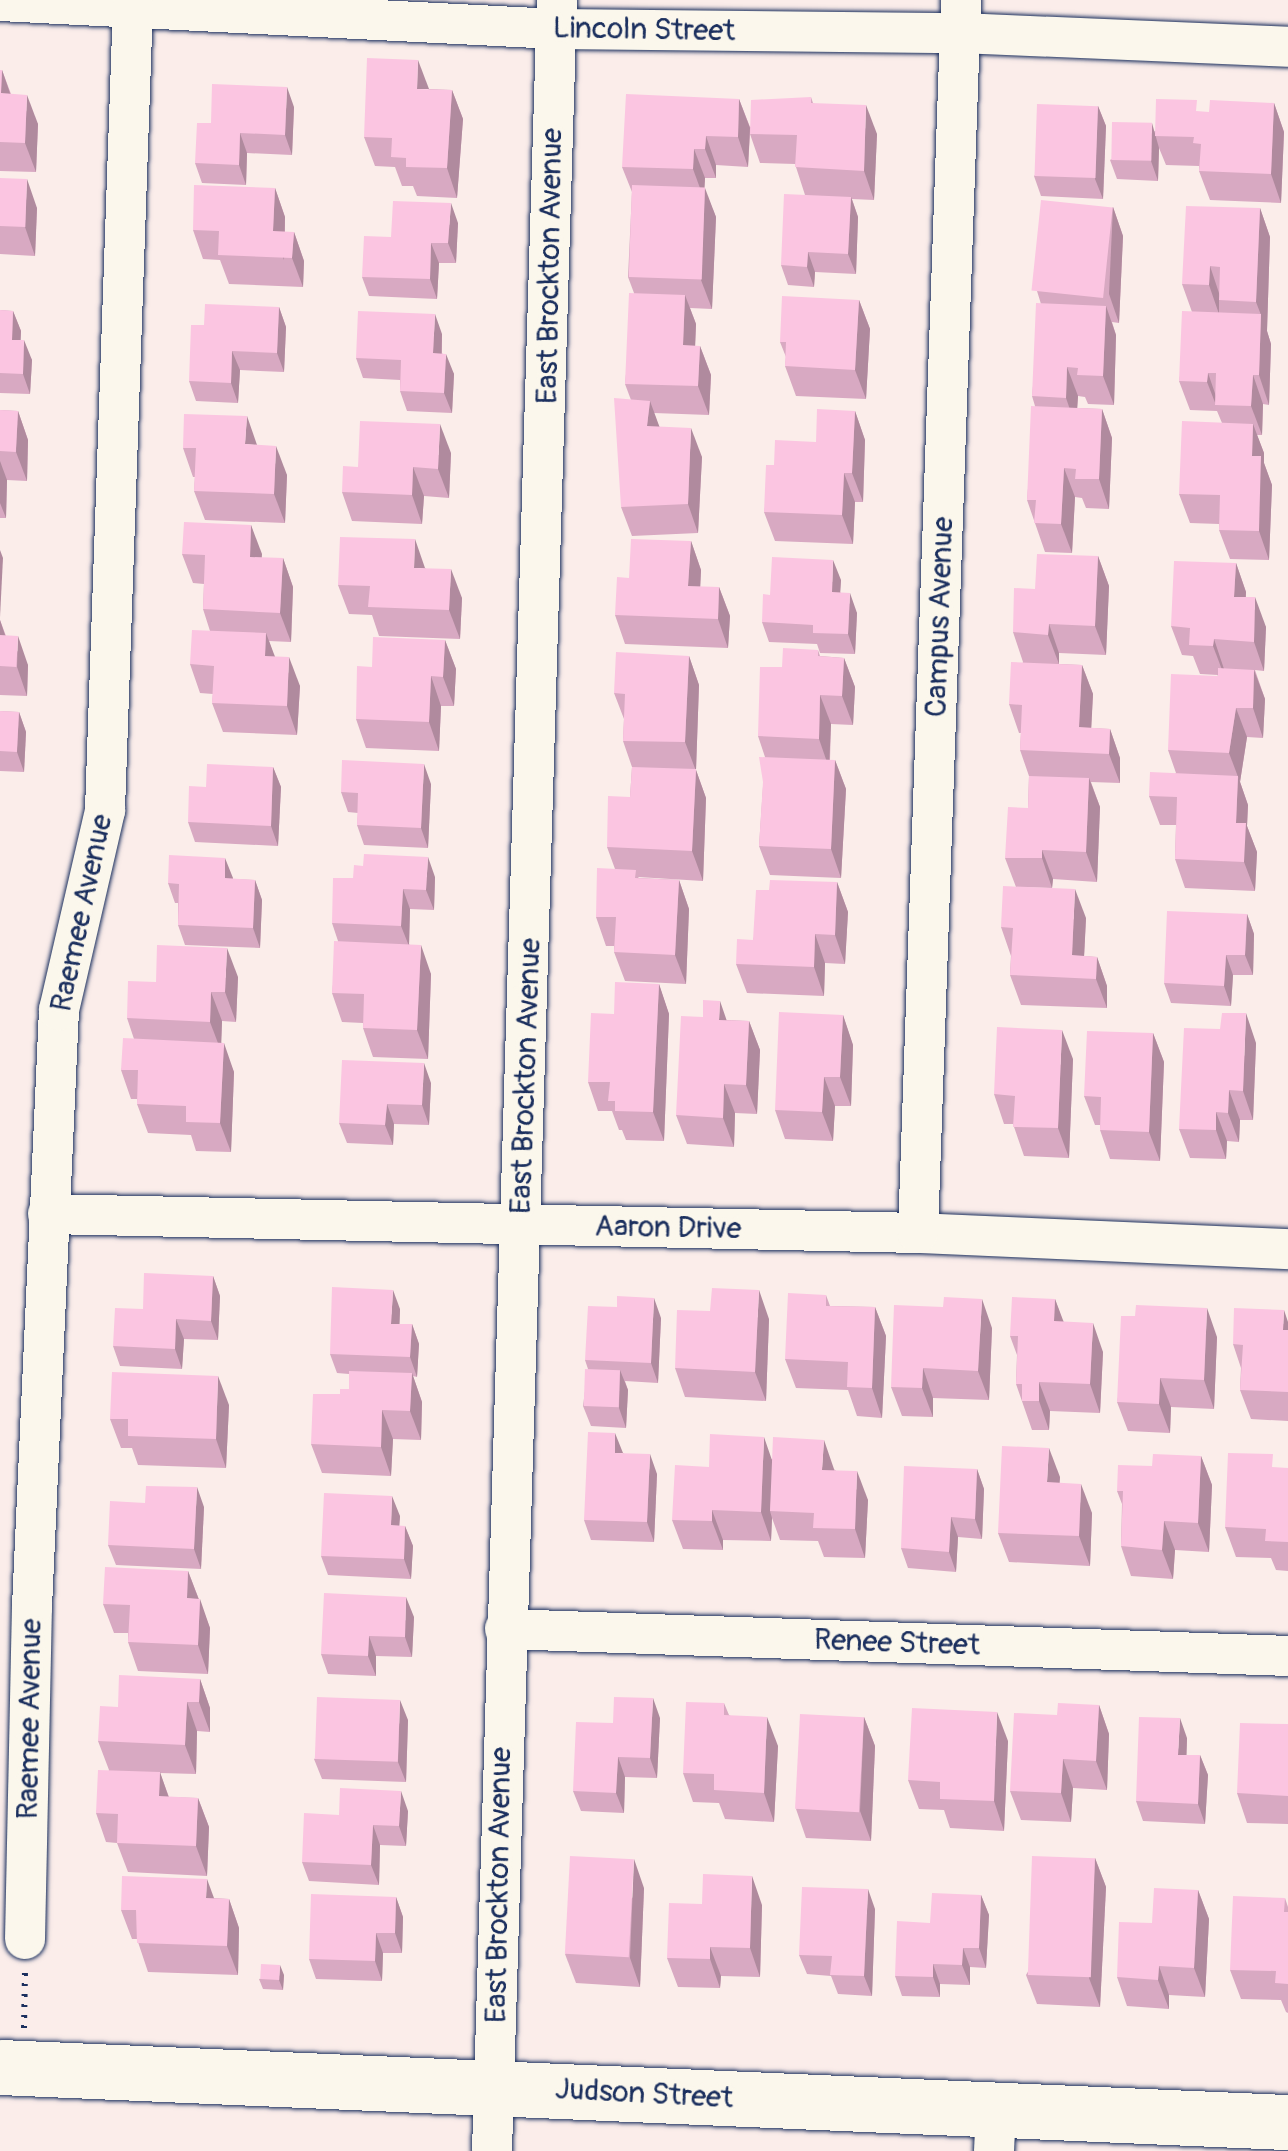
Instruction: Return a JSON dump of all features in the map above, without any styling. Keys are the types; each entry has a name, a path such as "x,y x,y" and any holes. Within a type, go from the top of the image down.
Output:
{"main road":[{"name":"Judson Street","path":"12,2068 494,2087 995,2130 1288,2122"}],"street":[{"name":"Lincoln Street","path":"0,1 557,15 961,16 1288,47"},
{"name":"Raemee Avenue","path":"25,1939 16,1606 48,1214 59,1010 105,810 133,6"},
{"name":"East Brockton Avenue","path":"492,2151 557,15"},
{"name":"Campus Avenue","path":"918,1233 961,16"},
{"name":"Aaron Drive","path":"48,1214 918,1233 1288,1249"},
{"name":"Renee Street","path":"505,1629 1288,1656"}],"path":[{"path":"12,2068 25,1939"}],"building":[{"path":"367,58 418,60 417,89 452,90 447,168 406,167 406,158 391,157 392,138 364,137"},
{"path":"0,70 1,93 27,95 25,143 0,142"},
{"path":"212,84 287,87 285,135 240,133 239,165 195,163 197,123 211,123"},
{"path":"626,94 739,99 738,137 706,136 705,149 694,149 693,169 622,167"},
{"path":"811,97 811,103 866,105 864,171 795,167 797,135 750,134 751,100"},
{"path":"1156,99 1197,100 1196,111 1209,112 1210,100 1274,103 1271,174 1199,171 1201,144 1193,143 1194,137 1155,136"},
{"path":"1037,104 1098,106 1095,178 1034,176"},
{"path":"1112,122 1152,123 1151,161 1111,160"},
{"path":"0,178 27,179 25,227 0,226"},
{"path":"194,185 275,188 273,231 294,232 292,258 218,255 219,231 193,230"},
{"path":"632,185 705,188 702,279 629,277"},
{"path":"784,194 851,197 848,254 808,252 807,267 781,265"},
{"path":"1041,200 1113,208 1103,298 1031,291"},
{"path":"393,201 451,203 448,243 431,243 430,279 362,277 364,236 391,237"},
{"path":"1186,206 1260,208 1256,302 1219,300 1220,267 1210,266 1209,285 1182,284"},
{"path":"629,293 685,295 683,345 700,346 698,386 625,384"},
{"path":"782,296 859,300 855,370 785,366 786,342 780,342"},
{"path":"1036,303 1106,306 1103,376 1077,375 1078,368 1067,367 1066,398 1032,396"},
{"path":"205,304 279,307 277,353 232,351 231,383 189,381 191,325 204,325"},
{"path":"0,310 13,311 12,340 24,340 23,374 0,373"},
{"path":"358,311 435,314 433,353 446,354 444,393 400,391 401,360 356,358"},
{"path":"1182,311 1261,314 1259,375 1253,375 1251,406 1215,405 1216,373 1208,373 1207,382 1179,381"},
{"path":"614,398 650,401 647,426 691,428 688,504 621,507"},
{"path":"1031,406 1102,409 1099,479 1075,479 1076,469 1064,468 1061,524 1034,523 1036,500 1027,500"},
{"path":"817,409 855,411 852,473 844,473 842,515 764,512 766,465 774,465 775,440 816,442"},
{"path":"0,410 18,411 16,452 0,451"},
{"path":"184,414 247,416 245,444 276,446 274,494 194,491 196,448 183,448"},
{"path":"360,421 440,424 438,469 413,467 412,495 342,492 343,466 358,467"},
{"path":"1182,421 1253,424 1252,456 1261,456 1259,531 1219,530 1220,495 1179,494"},
{"path":"184,522 251,525 250,557 283,558 280,613 203,609 205,555 182,554"},
{"path":"340,537 415,539 414,568 451,569 449,610 368,607 370,586 338,585"},
{"path":"631,539 691,541 688,586 719,587 718,619 615,615 617,577 629,578"},
{"path":"1037,554 1098,556 1095,626 1049,624 1048,635 1013,632 1014,588 1035,589"},
{"path":"772,557 833,560 832,592 850,593 848,634 813,633 813,625 762,622 763,594 770,595"},
{"path":"1174,561 1236,563 1234,597 1255,597 1254,642 1214,639 1213,646 1189,645 1190,628 1171,626"},
{"path":"192,630 266,633 265,656 289,657 287,706 212,703 214,666 190,664"},
{"path":"0,635 18,636 16,667 0,666"},
{"path":"373,637 445,640 443,677 431,676 429,722 356,719 357,666 372,667"},
{"path":"783,648 818,650 818,656 844,658 842,696 820,695 819,739 758,736 760,667 782,667"},
{"path":"616,652 689,656 685,742 623,741 625,694 614,693"},
{"path":"1011,662 1082,665 1079,727 1110,729 1109,754 1020,750 1022,705 1009,704"},
{"path":"1218,668 1254,670 1253,708 1236,708 1229,753 1168,750 1171,674 1218,676"},
{"path":"0,711 19,712 17,752 0,751"},
{"path":"759,757 835,760 831,849 759,846 763,782"},
{"path":"342,760 424,764 421,828 357,825 358,793 341,792"},
{"path":"207,764 273,767 271,826 188,822 189,786 206,787"},
{"path":"632,767 696,769 692,851 607,847 608,796 630,797"},
{"path":"1150,772 1238,776 1236,823 1246,823 1244,862 1175,859 1177,797 1149,796"},
{"path":"1029,776 1089,778 1086,852 1042,850 1042,858 1005,858 1008,807 1028,808"},
{"path":"364,854 428,857 426,890 403,889 401,926 332,923 333,878 353,878 354,865 363,866"},
{"path":"169,855 225,858 225,878 255,880 253,928 178,925 179,884 168,883"},
{"path":"597,868 636,870 635,878 679,880 675,955 614,952 616,917 596,917"},
{"path":"770,880 837,882 835,935 815,934 814,967 736,964 737,939 753,940 756,890 769,890"},
{"path":"1003,886 1075,889 1072,955 1097,957 1096,979 1010,975 1013,928 1001,927"},
{"path":"1167,911 1247,914 1245,955 1226,955 1224,986 1164,983"},
{"path":"334,941 421,945 417,1030 363,1028 364,994 332,993"},
{"path":"157,945 227,948 225,992 211,992 210,1022 127,1018 128,981 156,982"},
{"path":"615,982 659,984 653,1112 615,1111 615,1101 608,1101 610,1082 588,1082 591,1013 614,1014"},
{"path":"703,1000 720,1001 719,1020 749,1021 746,1085 724,1084 723,1118 676,1115 681,1016 703,1017"},
{"path":"779,1012 843,1015 840,1077 824,1077 822,1112 775,1110"},
{"path":"1222,1013 1246,1013 1243,1091 1229,1090 1228,1113 1216,1112 1216,1130 1179,1129 1184,1028 1220,1029"},
{"path":"997,1027 1062,1030 1058,1128 1013,1127 1015,1096 994,1094"},
{"path":"1087,1031 1153,1033 1149,1132 1100,1130 1101,1097 1084,1096"},
{"path":"123,1038 224,1043 220,1123 186,1122 186,1106 137,1104 138,1070 121,1070"},
{"path":"342,1060 424,1063 422,1105 387,1104 385,1125 339,1123"},
{"path":"144,1273 213,1276 211,1321 176,1319 175,1349 113,1346 115,1308 143,1309"},
{"path":"332,1287 393,1290 391,1324 412,1324 410,1357 330,1354"},
{"path":"712,1288 759,1290 755,1372 675,1368 677,1310 710,1311"},
{"path":"788,1293 826,1295 826,1306 875,1307 872,1388 847,1387 848,1362 785,1359"},
{"path":"617,1296 654,1298 651,1363 585,1360 588,1306 617,1307"},
{"path":"944,1297 982,1299 978,1371 923,1368 922,1388 891,1387 894,1305 943,1307"},
{"path":"1012,1297 1055,1299 1054,1321 1093,1323 1090,1384 1039,1382 1039,1401 1022,1401 1022,1384 1016,1384 1018,1336 1010,1336"},
{"path":"1136,1305 1207,1308 1204,1380 1160,1378 1159,1404 1117,1402 1121,1316 1135,1316"},
{"path":"1234,1308 1284,1310 1283,1330 1288,1330 1288,1392 1240,1390 1243,1345 1233,1344"},
{"path":"585,1369 620,1370 619,1407 584,1406"},
{"path":"349,1371 412,1373 410,1411 382,1410 381,1447 311,1444 313,1394 340,1394 340,1389 349,1389"},
{"path":"112,1372 218,1376 216,1439 128,1436 128,1419 110,1419"},
{"path":"588,1432 615,1433 615,1453 650,1454 647,1522 584,1520"},
{"path":"710,1434 764,1437 761,1512 712,1510 712,1521 672,1520 675,1465 709,1467"},
{"path":"773,1437 824,1440 822,1470 857,1471 855,1529 813,1528 814,1513 770,1511"},
{"path":"1002,1446 1049,1448 1047,1482 1081,1484 1079,1536 998,1533"},
{"path":"1228,1453 1273,1454 1272,1467 1288,1468 1288,1542 1265,1541 1266,1529 1225,1527"},
{"path":"1153,1454 1201,1456 1198,1523 1164,1521 1162,1550 1121,1546 1123,1491 1117,1491 1118,1465 1152,1466"},
{"path":"904,1466 977,1469 975,1519 951,1517 949,1552 901,1548"},
{"path":"146,1486 197,1487 194,1549 108,1545 110,1501 145,1503"},
{"path":"324,1493 392,1496 391,1525 405,1526 404,1559 321,1556"},
{"path":"105,1567 188,1571 187,1598 200,1599 198,1645 128,1642 130,1605 103,1604"},
{"path":"324,1593 406,1597 405,1637 369,1636 368,1656 321,1654"},
{"path":"119,1675 200,1679 199,1702 187,1702 185,1745 98,1741 100,1706 118,1707"},
{"path":"317,1697 400,1700 398,1762 315,1759"},
{"path":"614,1697 653,1698 650,1758 618,1757 616,1793 573,1791 576,1722 613,1723"},
{"path":"686,1702 724,1703 724,1715 767,1717 764,1793 714,1790 714,1774 683,1773"},
{"path":"1058,1703 1099,1705 1096,1761 1063,1759 1061,1793 1010,1791 1014,1713 1057,1715"},
{"path":"912,1708 997,1712 994,1801 940,1799 940,1782 908,1780"},
{"path":"800,1714 864,1717 859,1812 795,1809"},
{"path":"1139,1717 1180,1718 1178,1755 1200,1755 1198,1804 1136,1801"},
{"path":"1240,1723 1288,1724 1288,1796 1237,1793"},
{"path":"98,1770 160,1772 159,1796 198,1798 196,1846 117,1843 118,1814 96,1813"},
{"path":"340,1788 401,1791 399,1826 373,1825 371,1865 302,1862 304,1813 339,1815"},
{"path":"570,1856 634,1859 629,1957 565,1954"},
{"path":"1032,1856 1095,1858 1091,1977 1028,1975"},
{"path":"703,1874 752,1876 750,1948 710,1947 710,1959 667,1958 669,1903 702,1904"},
{"path":"122,1876 207,1879 206,1898 229,1899 227,1946 137,1943 136,1910 121,1910"},
{"path":"802,1887 868,1889 864,1976 830,1975 832,1956 799,1955"},
{"path":"1154,1888 1198,1890 1194,1968 1159,1966 1158,1980 1117,1977 1119,1922 1152,1923"},
{"path":"932,1893 981,1895 979,1948 963,1948 962,1965 933,1964 933,1977 895,1976 897,1921 930,1923"},
{"path":"311,1894 396,1897 395,1933 376,1933 375,1961 309,1959"},
{"path":"1233,1896 1285,1898 1288,1984 1275,1983 1276,1971 1230,1970"},
{"path":"261,1964 280,1965 279,1980 260,1979"}]}
